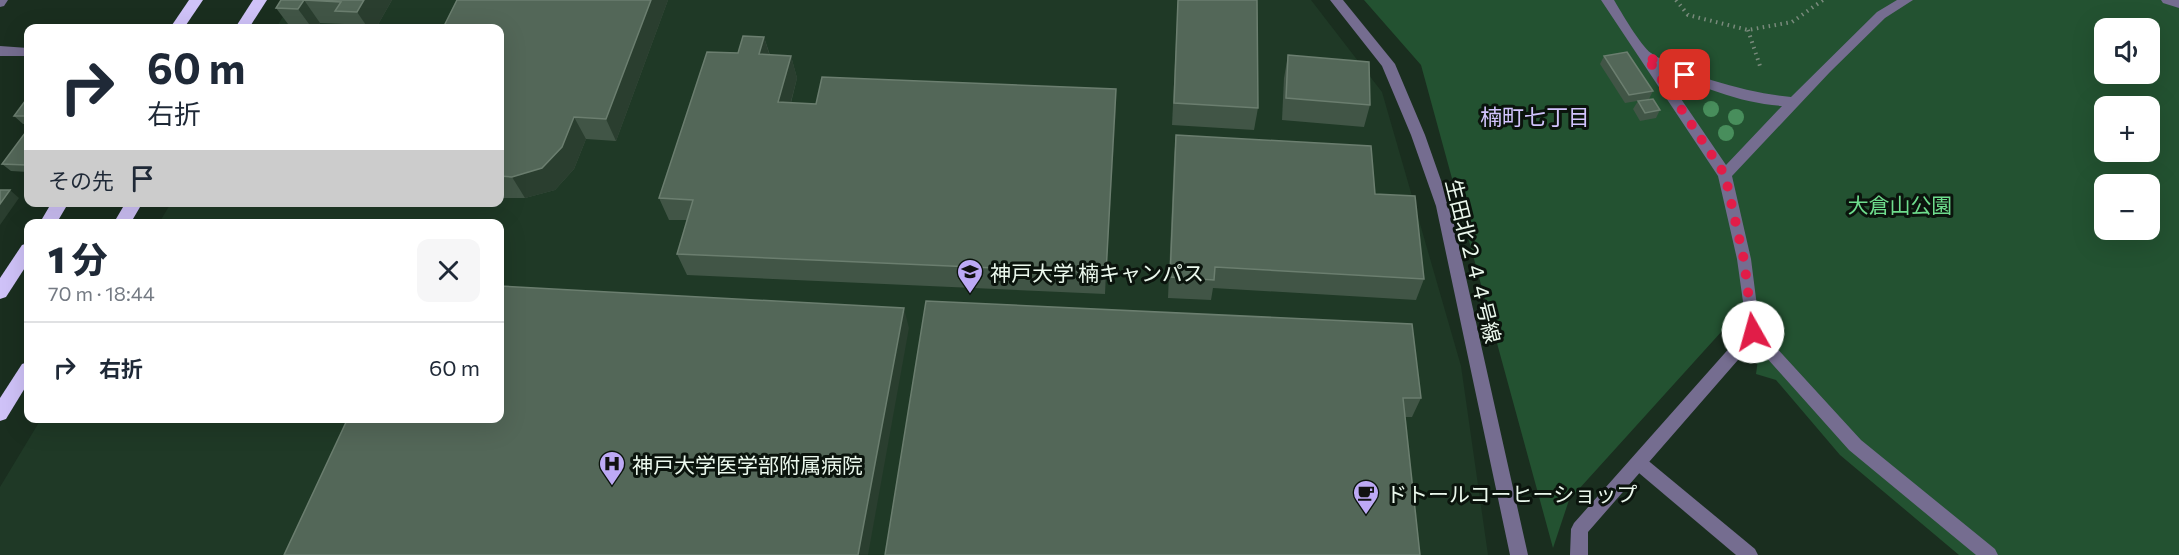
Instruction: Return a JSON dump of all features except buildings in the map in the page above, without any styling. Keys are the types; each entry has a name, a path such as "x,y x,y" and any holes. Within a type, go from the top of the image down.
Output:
{"highway":[{"path":"180,24 196,0"},
{"path":"245,24 260,0"},
{"path":"0,292 24,256"},
{"path":"0,413 24,375"}],"street":[{"name":"生田北２４４号線","path":"1336,0 1388,64 1418,135 1443,206 1519,555"},
{"path":"1607,0 1725,175 1744,260 1753,332 1855,445 1989,555"},
{"path":"1725,175 1825,69 1881,15 1907,0"},
{"path":"2167,0 2179,4"},
{"path":"0,51 24,52"},
{"path":"1646,56 1704,84 1771,101 1796,102"},
{"path":"1579,555 1580,530 1753,332"},
{"path":"1639,463 1749,555"}],"path":[{"path":"1676,0 1688,15 1748,30 1792,22 1823,0"},
{"path":"1748,30 1771,101"}],"shaded area":[{"name":"神戸大学 楠キャンパス","path":"293,0 1311,0 1382,92 1461,366 1488,555 0,555 0,487 39,423 504,423 504,219 161,219 169,207 504,207 504,24 278,24"}],"green space":[{"name":"大倉山公園","path":"1364,0 2179,0 2179,555 1959,555 1840,455 1776,380 1756,374 1759,352 1722,331 1569,500 1553,548 1421,65"}],"place":[{"name":"神戸大学 楠キャンパス","path":"970,295"},
{"name":"神戸大学医学部附属病院","path":"612,487"},
{"name":"ドトールコーヒーショップ","path":"1366,516"}],"district":[{"name":"楠町七丁目","path":"1535,116"}],"route":[{"path":"1685,75 1646,56 1725,175 1744,260 1753,332"}]}
